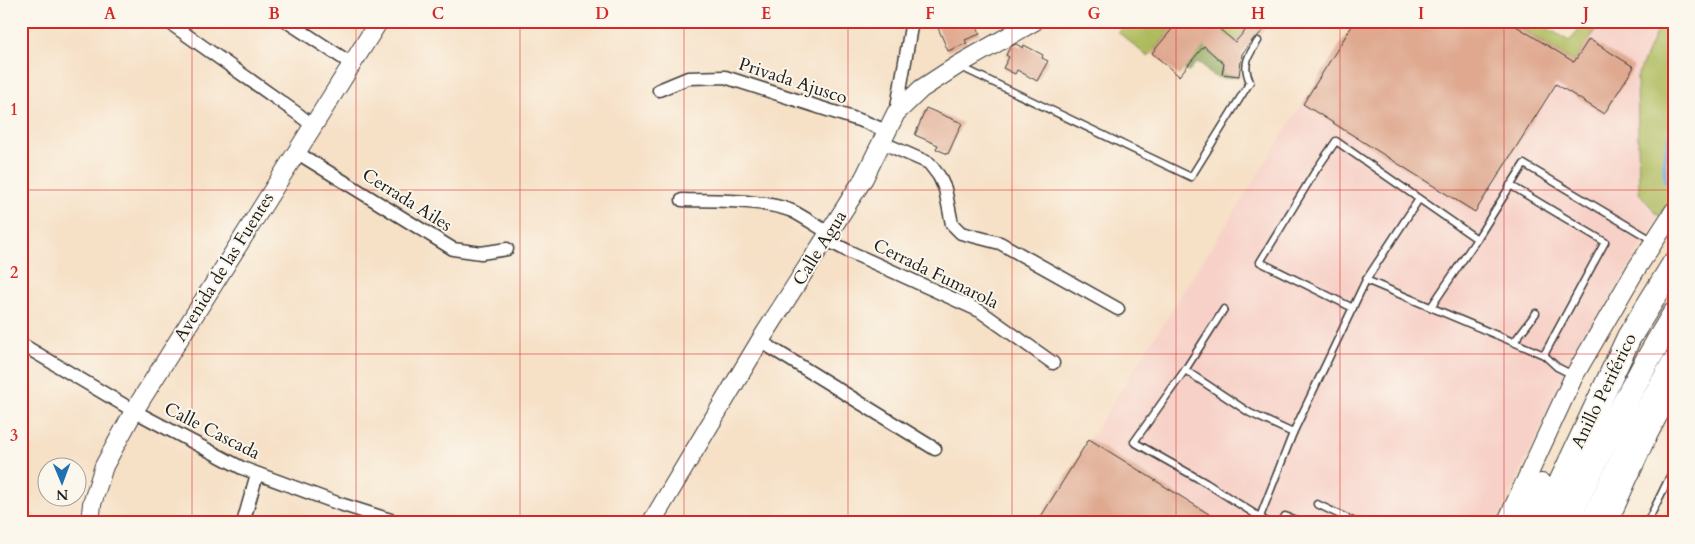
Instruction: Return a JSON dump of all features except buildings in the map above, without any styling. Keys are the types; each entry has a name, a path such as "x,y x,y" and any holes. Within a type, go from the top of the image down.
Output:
{"highway":[{"name":"Anillo Periférico","path":"1542,523 1629,336 1674,264"},
{"path":"1548,523 1587,440 1633,352 1674,284"},
{"path":"1566,523 1593,464 1647,360 1674,315"},
{"name":"Anillo Periférico","path":"1580,523 1636,404 1674,335"},
{"path":"1523,523 1592,383 1629,336"},
{"path":"1592,523 1639,426 1674,363"}],"street":[{"path":"167,21 313,126"},
{"path":"286,21 352,64"},
{"name":"Avenida de las Fuentes","path":"90,523 92,504 104,466 134,411 379,21"},
{"path":"896,113 912,21"},
{"name":"Calle Agua","path":"651,523 760,341 864,178 896,113 921,89 958,65 1036,21"},
{"name":"Privada Ajusco","path":"659,90 688,78 725,77 865,122 884,136 929,163 939,176 945,189 952,224 961,233 1000,243 1118,309"},
{"name":"Cerrada Ailes","path":"296,152 452,249 481,253 507,249"},
{"name":"Cerrada Fumarola","path":"682,200 754,203 778,207 792,212 850,252 980,311 1053,363"},
{"path":"1506,523 1574,376 1654,241 1674,211"},
{"path":"760,341 935,449"},
{"name":"Calle Cascada","path":"21,344 134,411 242,468 337,503 400,523"},
{"path":"1608,523 1646,439 1674,386"},
{"path":"243,523 257,474"}],"lane":[{"path":"958,65 1191,177 1250,82 1246,71 1247,59 1258,41"},
{"path":"1353,308 1260,262 1316,170 1336,141 1477,239"},
{"path":"1431,307 1524,164 1654,241"},
{"path":"1510,185 1605,242 1544,355"},
{"path":"1260,517 1294,433 1366,280 1419,199"},
{"path":"1366,280 1544,355 1557,367 1574,376"},
{"path":"1224,309 1185,370 1134,442 1206,483 1269,523"},
{"path":"1514,342 1536,314"},
{"path":"1185,370 1250,413 1294,433"},
{"path":"1647,523 1674,468"},
{"path":"1317,504 1357,523"},
{"path":"1281,523 1285,516 1304,523"}],"shaded area":[{"path":"1355,21 1508,21 1574,62 1602,21 1661,21 1637,77 1639,193 1659,216 1561,385 1497,523 1037,523"}],"green space":[{"path":"1125,21 1179,21 1148,57 1118,32"},
{"path":"1212,21 1254,21 1235,42"},
{"path":"1509,21 1536,21 1569,41 1588,21 1602,21 1574,62"},
{"path":"1661,21 1674,21 1674,160 1670,182 1674,184 1674,198 1659,216 1639,193 1637,77"},
{"path":"1196,40 1218,58 1226,49 1222,74 1239,76 1220,78 1210,74 1204,66 1198,63 1189,72 1185,69"}],"waterway":[{"path":"1665,181 1664,161 1674,113"}]}
